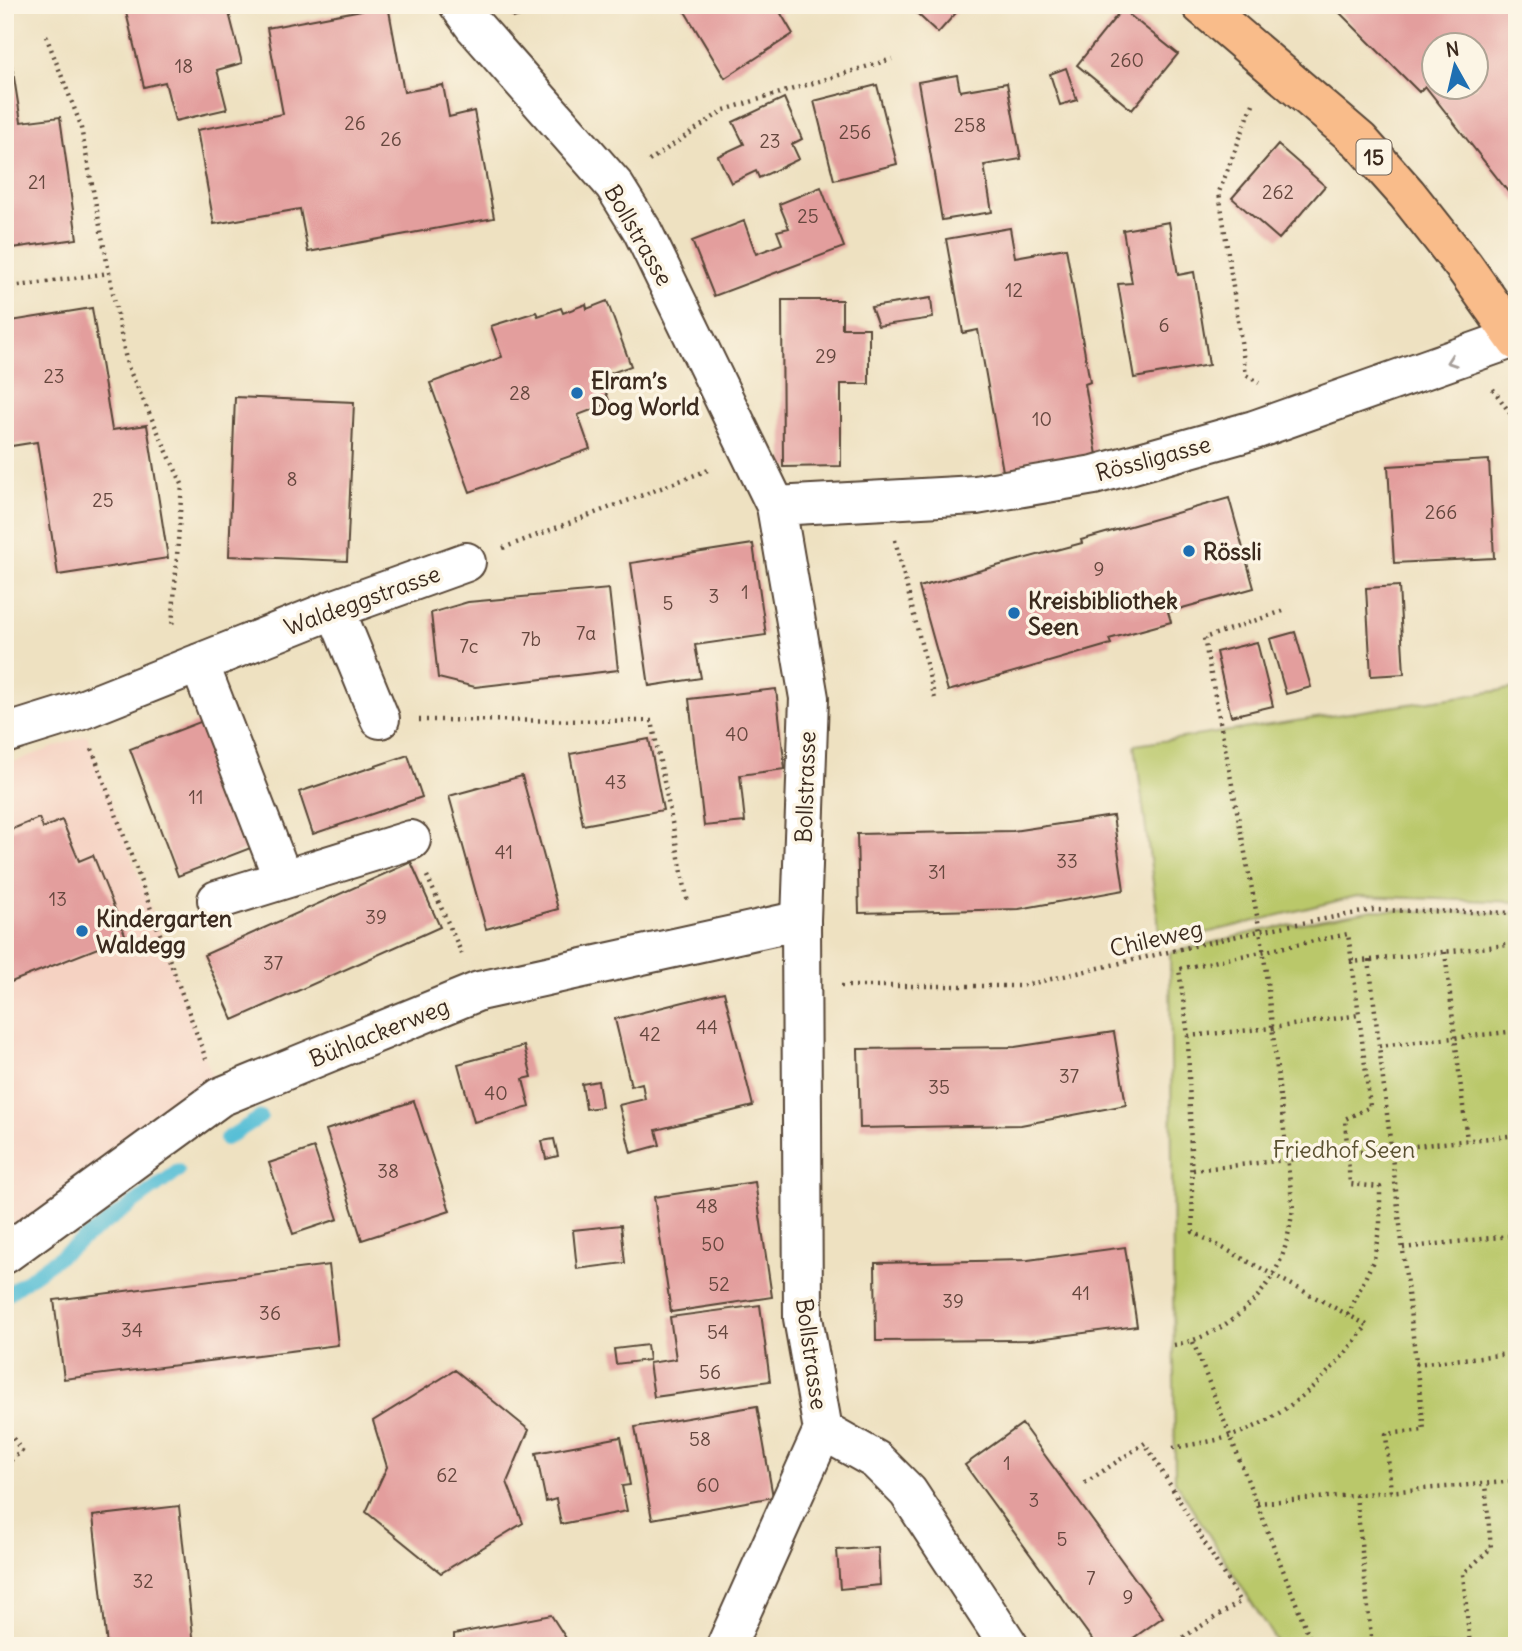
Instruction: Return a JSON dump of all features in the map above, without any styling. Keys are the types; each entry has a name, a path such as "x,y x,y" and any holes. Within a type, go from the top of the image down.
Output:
{"main road":[{"name":"15","path":"1201,5 1360,141 1407,194 1516,339"}],"street":[{"name":"Bollstrasse","path":"459,5 475,27 614,185 642,230 776,506 808,698 801,920 803,1318 823,1430 726,1646"},
{"name":"Rössligasse","path":"776,506 976,495 1094,475 1254,430 1516,339"},
{"name":"Waldeggstrasse","path":"5,734 79,710 185,652 335,609 466,562"},
{"path":"335,609 380,719"},
{"path":"185,652 283,879"},
{"path":"217,900 411,840"},
{"name":"Bühlackerweg","path":"5,1254 220,1097 479,991 801,920"},
{"path":"823,1430 876,1460 908,1492 1009,1646"}],"path":[{"path":"46,36 80,123 127,365 182,484 185,652"},
{"path":"614,185 724,110 892,59"},
{"path":"1253,104 1219,192 1246,375 1266,387"},
{"path":"5,288 109,273"},
{"name":"Waldeggstrasse","path":"466,562 719,466"},
{"path":"886,500 935,699"},
{"path":"1174,1345 1193,1342 1222,1327 1247,1307 1274,1274 1286,1245 1293,1209 1264,951 1204,638 1286,610"},
{"path":"380,719 652,721 695,942"},
{"path":"92,748 220,1097"},
{"path":"411,840 479,991"},
{"name":"Chileweg","path":"802,985 1021,986 1259,931 1373,910 1517,913"},
{"path":"1173,1448 1230,1437 1260,1424 1310,1390 1346,1354 1367,1325 1348,1315 1274,1274 1193,1232 1188,1036 1179,969 1348,934 1370,1107 1345,1119 1350,1184 1380,1187 1380,1224 1374,1259 1348,1315"},
{"path":"1352,962 1517,944"},
{"path":"1445,952 1467,1140"},
{"path":"1369,960 1424,1430 1386,1434 1391,1493"},
{"path":"1188,1036 1359,1016"},
{"path":"1379,1046 1517,1031"},
{"path":"1193,1170 1517,1135"},
{"path":"1403,1248 1517,1235"},
{"path":"1193,1342 1313,1646"},
{"path":"1416,1364 1517,1353"},
{"path":"5,1427 22,1451 5,1465"},
{"path":"1085,1483 1145,1443 1240,1602 1169,1646"},
{"path":"1257,1503 1517,1481"},
{"path":"1470,1646 1463,1574 1491,1548 1485,1484"},
{"path":"1356,1496 1372,1646"},
{"path":"5,1614 9,1646"}],"shaded area":[{"name":"Kindergarten Waldegg","path":"87,735 220,1097 19,1245 5,1193 5,765"}],"green space":[{"path":"1517,688 1517,902 1357,896 1161,944 1135,745"},
{"name":"Friedhof Seen","path":"1373,910 1517,913 1517,1646 1279,1646 1175,1481 1170,953 1259,931"}],"building":[{"path":"137,5 227,5 242,63 217,70 227,109 175,121 165,82 144,87 125,8"},
{"path":"388,5 404,92 443,85 449,117 474,111 494,218 308,252 300,209 214,224 197,130 283,114 267,28"},
{"path":"509,5 554,5 554,6 513,18"},
{"path":"681,5 776,5 793,34 725,78"},
{"path":"908,5 963,5 938,33"},
{"path":"1332,5 1517,5 1517,203 1438,102 1490,102 1490,32 1420,32 1420,91"},
{"path":"1122,9 1178,54 1132,110 1077,65"},
{"path":"5,21 21,122 60,117 77,239 5,249"},
{"path":"1066,68 1077,100 1060,105 1050,74"},
{"path":"957,75 960,91 1007,83 1021,159 984,165 992,212 942,220 918,82"},
{"path":"877,85 897,164 834,180 814,101"},
{"path":"784,98 802,139 792,144 799,159 759,178 756,171 731,183 718,156 744,144 733,122"},
{"path":"1278,145 1325,186 1279,239 1232,198"},
{"path":"821,187 844,247 714,296 692,241 744,221 756,254 782,244 777,231 789,228 779,204"},
{"path":"1169,222 1178,275 1194,272 1209,365 1134,378 1118,284 1132,283 1123,230"},
{"path":"1010,228 1015,257 1066,248 1090,382 1085,384 1097,455 1003,471 978,330 963,333 946,239"},
{"path":"931,298 933,318 878,326 871,307"},
{"path":"782,300 842,300 842,328 869,328 869,384 841,384 841,466 783,467"},
{"path":"607,301 631,366 600,377 610,403 578,415 590,449 470,492 430,383 502,357 491,326 536,312 538,316 561,308 563,313 586,304 587,309"},
{"path":"92,308 112,430 147,425 168,558 58,575 37,442 5,447 5,322"},
{"path":"235,397 354,402 347,561 229,556"},
{"path":"1489,460 1494,558 1394,563 1388,466"},
{"path":"1229,498 1254,588 1168,612 1171,622 1109,639 1111,644 948,691 919,587 1082,543 1081,540"},
{"path":"753,544 766,635 695,645 701,678 649,686 631,563"},
{"path":"1399,586 1404,674 1371,676 1366,588"},
{"path":"609,589 618,670 475,687 438,678 431,613 468,602"},
{"path":"1295,632 1311,687 1286,694 1270,639"},
{"path":"1257,642 1273,706 1231,716 1216,652"},
{"path":"776,689 785,769 740,775 745,822 704,826 689,699"},
{"path":"213,717 261,844 178,876 130,749"},
{"path":"649,739 663,810 583,825 570,754"},
{"path":"408,755 422,797 313,834 299,792"},
{"path":"522,776 558,909 486,929 449,796"},
{"path":"1113,816 1124,890 1019,909 859,913 857,834 1013,831"},
{"path":"39,818 43,828 62,820 79,861 93,855 126,937 6,984 5,832"},
{"path":"411,862 440,927 233,1020 204,955"},
{"path":"724,992 753,1106 656,1130 660,1145 631,1153 619,1105 645,1099 642,1083 631,1086 615,1019"},
{"path":"1114,1032 1126,1105 1021,1125 860,1128 858,1049 1015,1047"},
{"path":"524,1046 532,1077 523,1079 530,1107 474,1122 458,1064"},
{"path":"598,1081 602,1107 586,1109 582,1084"},
{"path":"414,1101 450,1211 362,1240 326,1130"},
{"path":"554,1139 558,1156 546,1159 542,1141"},
{"path":"314,1148 338,1219 293,1234 269,1163"},
{"path":"755,1182 772,1297 671,1312 654,1197"},
{"path":"621,1225 625,1263 577,1269 573,1230"},
{"path":"1125,1247 1137,1326 1031,1340 876,1341 875,1263 1028,1260"},
{"path":"329,1265 338,1345 64,1379 54,1300"},
{"path":"760,1305 770,1381 654,1397 649,1363 676,1359 670,1317"},
{"path":"647,1345 649,1360 616,1364 614,1349"},
{"path":"455,1370 529,1430 507,1482 523,1523 441,1573 366,1512 387,1467 373,1421"},
{"path":"757,1406 773,1497 652,1519 635,1427"},
{"path":"1022,1424 1163,1617 1122,1646 1097,1646 965,1465"},
{"path":"621,1437 630,1485 622,1486 627,1511 561,1524 556,1499 546,1502 536,1453"},
{"path":"179,1506 194,1646 107,1646 93,1516"},
{"path":"878,1547 880,1585 840,1589 837,1550"},
{"path":"551,1615 571,1646 454,1646 454,1634"}],"waterway":[{"path":"226,1139 261,1117"},
{"path":"5,1296 178,1171"}],"place":[{"name":"Elram’s Dog World","path":"577,393"},
{"name":"Rössli","path":"1189,551"},
{"name":"Kreisbibliothek Seen","path":"1014,613"},
{"name":"Kindergarten Waldegg","path":"82,931"}]}
